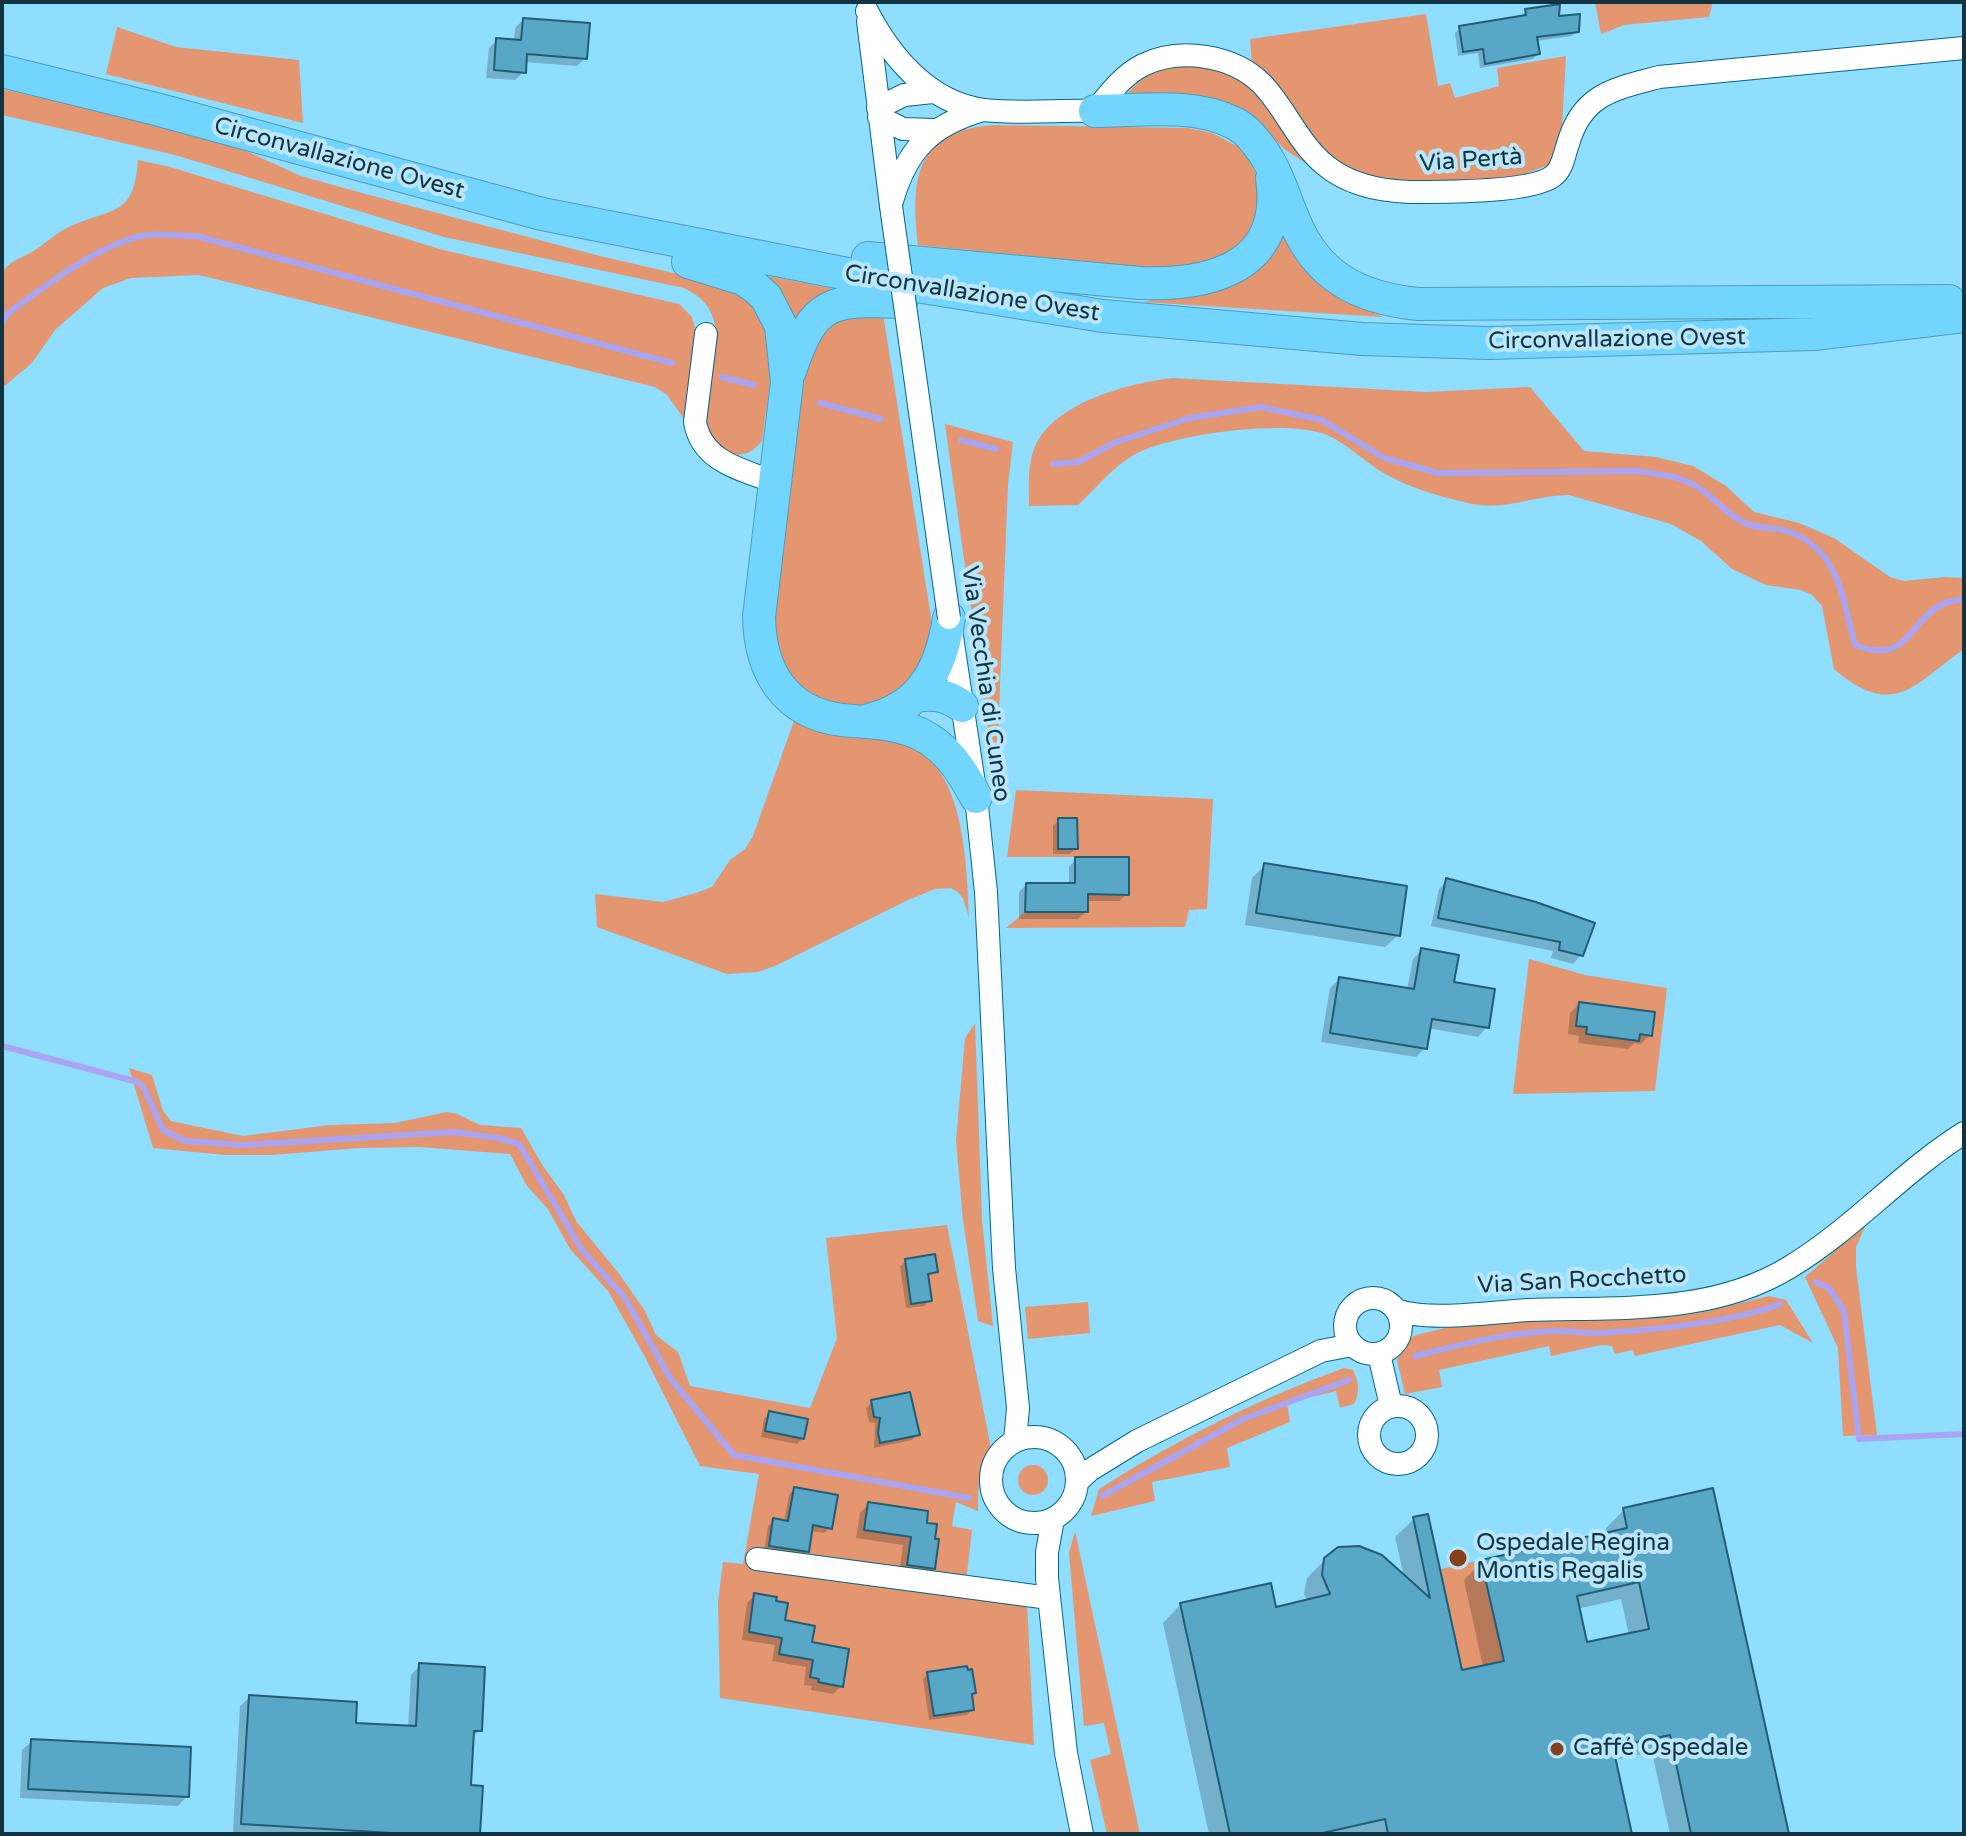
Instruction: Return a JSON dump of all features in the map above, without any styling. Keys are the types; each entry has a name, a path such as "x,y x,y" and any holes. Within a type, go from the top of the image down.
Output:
{"highway":[{"name":"Circonvallazione Ovest","path":"2,71 542,214 873,279 1065,310 1299,334 1416,342 1488,343 1814,334 1964,316"},
{"path":"1095,111 1189,111 1207,113 1240,127 1260,149 1281,185 1295,225 1318,261 1348,286 1391,301 1434,304 1964,300"},
{"path":"722,251 806,252 1140,283 1204,280 1236,267 1249,256 1266,230 1274,204 1273,190 1272,177 1260,149"},
{"path":"542,214 743,279 755,287 771,304 781,326 787,382"},
{"path":"976,797 946,752 922,735 891,724 828,717 801,706 781,690 763,655 759,617 787,382 796,352 811,324 821,314 845,301 1065,310"},
{"path":"865,721 894,713 916,696 935,670 949,618"},
{"path":"916,696 938,694 948,697 962,709 946,726 922,735"}],"street":[{"path":"867,6 893,55 933,92"},
{"name":"Via Vecchia di Cuneo","path":"867,6 891,206 976,797 987,906 1007,1313 1016,1377 1018,1427 1015,1441"},
{"name":"Via Pertà","path":"1095,111 1115,87 1143,66 1177,56 1212,58 1253,76 1315,157 1350,181 1379,189 1409,192 1490,190 1553,177 1562,164 1575,121 1582,111 1602,95 1618,88 1678,74 1964,48"},
{"path":"935,130 903,129 879,112 904,95 918,91 933,92 983,110"},
{"path":"891,206 905,167 916,149 935,130 959,117 983,110 1095,111"},
{"path":"706,334 695,422 697,436 704,448 716,457 774,482"},
{"name":"Via San Rocchetto","path":"1348,1335 1347,1314 1354,1304 1365,1299 1377,1298 1388,1302 1396,1310 1419,1316 1439,1316 1674,1305 1738,1292 1777,1274 1813,1252 1964,1133"},
{"path":"1396,1310 1401,1321 1400,1335"},
{"name":"Via San Rocchetto","path":"1379,1354 1392,1347 1400,1335 1439,1316"},
{"path":"1077,1482 1072,1459 1065,1450 1058,1443 1039,1437 1015,1441 1001,1452 992,1468 991,1485 1003,1509 1025,1523 1044,1523 1070,1504 1077,1482 1090,1470 1137,1441 1348,1335 1369,1355 1379,1354 1391,1406"},
{"name":"Via Vecchia di Cuneo","path":"1016,1377 1039,1437"},
{"path":"1065,1450 1107,1450 1137,1441"},
{"path":"1053,1519 1047,1552 1048,1588 1066,1753 1082,1834"},
{"path":"1025,1523 1048,1588"},
{"path":"757,1559 1048,1588"}],"shaded area":[{"path":"1595,2 1713,2 1709,17 1624,25 1601,34"},
{"path":"1426,14 1438,86 1450,83 1455,98 1499,86 1497,68 1566,56 1562,127 1556,156 1549,165 1521,175 1482,182 1374,180 1334,165 1252,65 1250,39"},
{"path":"117,27 176,47 299,60 303,123 106,74"},
{"path":"1187,66 1212,70 1249,87 1275,114 1313,168 1284,149 1261,125 1126,96 1139,82 1153,74"},
{"path":"2,89 134,119 237,147 301,176 373,196 600,256 729,286 764,315 772,368 762,441 751,451 741,454 716,449 706,424 715,323 706,304 684,288 444,237 175,155 2,115"},
{"path":"994,125 1188,128 1212,133 1237,146 1257,176 1260,193 1250,238 1219,263 1159,269 918,245 916,199 923,162 933,148 947,137 967,129"},
{"path":"138,160 443,250 679,304 692,317 697,335 687,423 667,395 655,387 199,275 131,278 103,288 55,330 32,363 2,388 2,273 11,263 64,230 118,208 132,192"},
{"path":"1280,223 1332,293 1383,317 1142,302 1186,295"},
{"path":"762,275 840,290 793,330"},
{"path":"883,314 931,628 924,660 907,686 882,702 846,706 812,694 786,669 779,652 774,621 807,362 832,319"},
{"path":"1173,378 1426,392 1530,387 1584,451 1656,457 1693,466 1726,486 1754,512 1799,523 1834,538 1890,577 1904,581 1964,578 1964,649 1902,692 1888,695 1872,692 1834,669 1822,606 1812,595 1801,590 1766,585 1732,569 1701,541 1671,524 1569,495 1494,506 1457,500 1398,480 1334,438 1309,430 1258,428 1172,441 1132,456 1078,505 1029,506 1031,459 1046,429 1077,406 1096,397"},
{"path":"945,424 1013,442 1008,484 996,786"},
{"path":"794,721 882,737 909,746 928,758 942,775 959,821 967,872 969,918 958,892 951,888 935,889 775,966 758,972 727,974 597,927 595,894 663,902 712,887 730,860 745,849 753,836"},
{"path":"1016,790 1213,799 1207,909 1189,910 1185,927 1006,928 1025,912 1087,912 1088,894 1128,895 1128,857 1007,857"},
{"path":"1529,959 1585,975 1667,988 1655,1091 1513,1094"},
{"path":"975,1023 982,1220 993,1326 978,1321 963,1220 956,1141 965,1038"},
{"path":"129,1068 152,1075 163,1111 171,1121 243,1136 330,1125 395,1123 447,1112 480,1125 521,1128 564,1195 576,1221 620,1275 645,1311 656,1335 678,1352 690,1386 810,1408 837,1338 826,1238 947,1225 991,1448 980,1478 978,1511 956,1502 952,1526 972,1530 966,1582 1027,1603 1034,1745 720,1698 718,1602 723,1562 743,1564 759,1474 700,1466 608,1291 570,1249 548,1209 527,1186 510,1154 420,1147 225,1155 153,1148"},
{"path":"1866,1224 1856,1247 1856,1267 1877,1435 1843,1436 1838,1348 1805,1277"},
{"path":"1769,1296 1786,1300 1813,1343 1780,1325 1635,1356 1632,1350 1615,1354 1612,1346 1601,1345 1551,1356 1549,1346 1439,1370 1442,1387 1405,1394 1397,1360 1407,1341 1416,1335 1474,1321 1674,1315 1704,1312"},
{"path":"1088,1302 1090,1333 1028,1339 1025,1307"},
{"path":"1344,1368 1353,1370 1357,1379 1358,1391 1354,1404 1340,1408 1336,1391 1287,1403 1290,1422 1227,1448 1230,1467 1152,1482 1155,1501 1091,1516 1099,1489 1128,1471 1249,1407"},
{"path":"1033,1465 1043,1470 1048,1480 1043,1490 1033,1495 1023,1490 1018,1480 1023,1470"},
{"path":"1075,1531 1140,1834 1107,1834 1090,1760 1111,1754 1104,1723 1084,1726 1069,1553"},
{"path":"1481,1560 1504,1661 1462,1670 1441,1569"}],"building":[{"path":"1560,4 1559,16 1580,14 1579,32 1537,37 1540,54 1485,64 1483,49 1463,52 1459,26 1526,15 1525,9"},
{"path":"523,18 590,23 587,59 527,54 526,73 494,70 496,38 521,40"},
{"path":"1058,818 1077,818 1078,849 1058,849"},
{"path":"1075,857 1129,857 1129,895 1088,894 1088,912 1025,912 1026,883 1075,883"},
{"path":"1264,863 1407,886 1400,936 1256,913"},
{"path":"1446,878 1536,902 1595,923 1583,956 1559,950 1560,942 1438,918"},
{"path":"1421,948 1459,955 1454,982 1495,989 1489,1028 1432,1019 1427,1049 1330,1033 1339,977 1414,989"},
{"path":"1579,1002 1655,1012 1652,1036 1640,1034 1639,1041 1586,1034 1587,1027 1576,1026"},
{"path":"935,1254 938,1272 928,1274 932,1301 911,1304 905,1259"},
{"path":"910,1392 920,1435 880,1443 880,1418 874,1417 871,1400"},
{"path":"769,1411 808,1419 804,1439 765,1431"},
{"path":"794,1487 838,1495 832,1529 813,1525 809,1552 769,1546 773,1518 788,1521"},
{"path":"1713,1488 1789,1834 1691,1834 1670,1735 1613,1747 1632,1834 1388,1834 1385,1819 1318,1834 1230,1834 1180,1603 1271,1583 1276,1607 1330,1594 1322,1575 1324,1558 1338,1547 1359,1546 1382,1555 1430,1598 1413,1517 1428,1514 1462,1670 1504,1661 1481,1560 1627,1528 1623,1508","holes":["1639,1582 1649,1629 1587,1642 1577,1596"]},
{"path":"868,1502 928,1511 927,1523 937,1524 935,1539 939,1539 935,1569 907,1565 911,1537 864,1530"},
{"path":"754,1593 777,1597 776,1601 788,1603 785,1620 815,1626 812,1642 849,1649 843,1687 818,1682 819,1679 810,1677 813,1660 779,1654 782,1638 749,1632"},
{"path":"419,1663 485,1667 482,1731 474,1731 471,1785 483,1786 480,1834 409,1834 241,1824 249,1695 357,1702 356,1723 416,1726"},
{"path":"967,1666 968,1670 972,1669 976,1693 972,1694 974,1710 934,1716 927,1672"},
{"path":"31,1739 191,1747 189,1797 28,1789"}],"waterway":[{"path":"2,323 7,314 91,257 128,240 165,234 196,236 672,363"},
{"path":"722,377 754,385"},
{"path":"820,403 881,419"},
{"path":"1053,464 1078,462 1116,442 1190,418 1261,407 1322,420 1384,458 1438,473 1637,471 1689,483 1745,523 1787,531 1805,539 1818,550 1836,577 1855,645 1873,650 1897,646 1932,611 1945,603 1964,599"},
{"path":"961,440 996,449"},
{"path":"2,1046 138,1082 144,1088 163,1130 185,1141 244,1145 454,1132 519,1144 582,1250 625,1298 670,1378 734,1455 969,1498"},
{"path":"1816,1282 1829,1288 1844,1311 1859,1439 1964,1434"},
{"path":"1415,1356 1520,1334 1555,1331 1598,1333 1690,1324 1738,1316 1780,1304"},
{"path":"1102,1496 1243,1419 1349,1380"}],"place":[{"name":"Ospedale Regina Montis Regalis","path":"1458,1558"},
{"name":"Caffé Ospedale","path":"1557,1749"}]}
